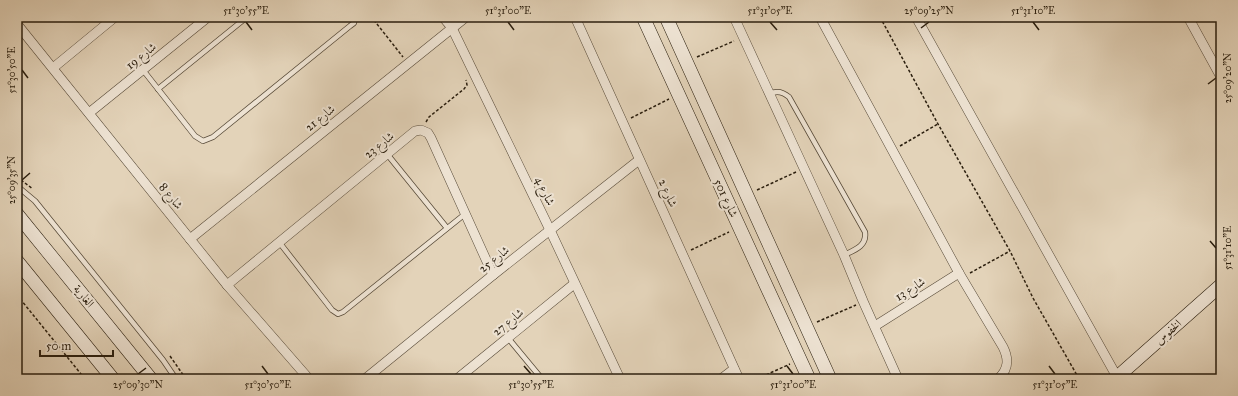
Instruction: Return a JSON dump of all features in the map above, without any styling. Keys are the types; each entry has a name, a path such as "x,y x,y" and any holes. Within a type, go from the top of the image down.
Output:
{"street":[{"path":"17,23 23,17"},
{"path":"53,68 115,17"},
{"name":"شارع 19","path":"89,113 208,17"},
{"name":"شارع 4","path":"443,17 452,28 550,230 618,378"},
{"name":"شارع 21","path":"190,238 466,17"},
{"name":"شارع 2","path":"575,17 739,379"},
{"name":"شارع 501","path":"644,17 809,379"},
{"name":"شارع 501","path":"666,17 830,379"},
{"path":"734,17 844,256 898,379"},
{"path":"820,17 960,275 1006,352 1008,361 1007,366 1003,375 999,379"},
{"path":"916,17 1116,378"},
{"path":"1188,17 1221,77"},
{"name":"شارع 8","path":"17,23 227,285 309,379"},
{"path":"424,130 431,138 493,275"},
{"name":"شارع 23","path":"227,285 415,131 424,130"},
{"name":"شارع 25","path":"365,379 493,275 639,160"},
{"name":"الغارية","path":"17,214 151,379"},
{"path":"17,261 113,379"},
{"name":"شارع 13","path":"875,326 960,275"},
{"name":"شارع 27","path":"457,379 574,284"},
{"name":"الخفوس","path":"1116,378 1221,285"},
{"path":"721,379 734,369"}],"lane":[{"path":"158,89 247,17"},
{"path":"143,70 195,136 203,141 208,140 354,23 355,17"},
{"path":"770,94 778,92 786,94 789,97 865,232 863,244 844,256"},
{"path":"387,154 448,228"},
{"path":"17,186 35,201 163,360 176,379"},
{"path":"279,242 332,310 338,314 343,312 465,214"},
{"path":"508,338 542,379"}],"path":[{"path":"370,17 408,63"},
{"path":"880,17 938,124 1010,251 1033,298 1078,379"},
{"path":"686,62 742,37"},
{"path":"424,130 425,123 429,117 464,89 467,85 466,81"},
{"path":"622,122 679,94"},
{"path":"893,150 938,124"},
{"path":"747,195 804,169"},
{"path":"682,254 740,228"},
{"path":"960,275 1010,251"},
{"path":"17,295 85,379"},
{"path":"806,327 863,301"},
{"path":"757,379 800,359"}]}
